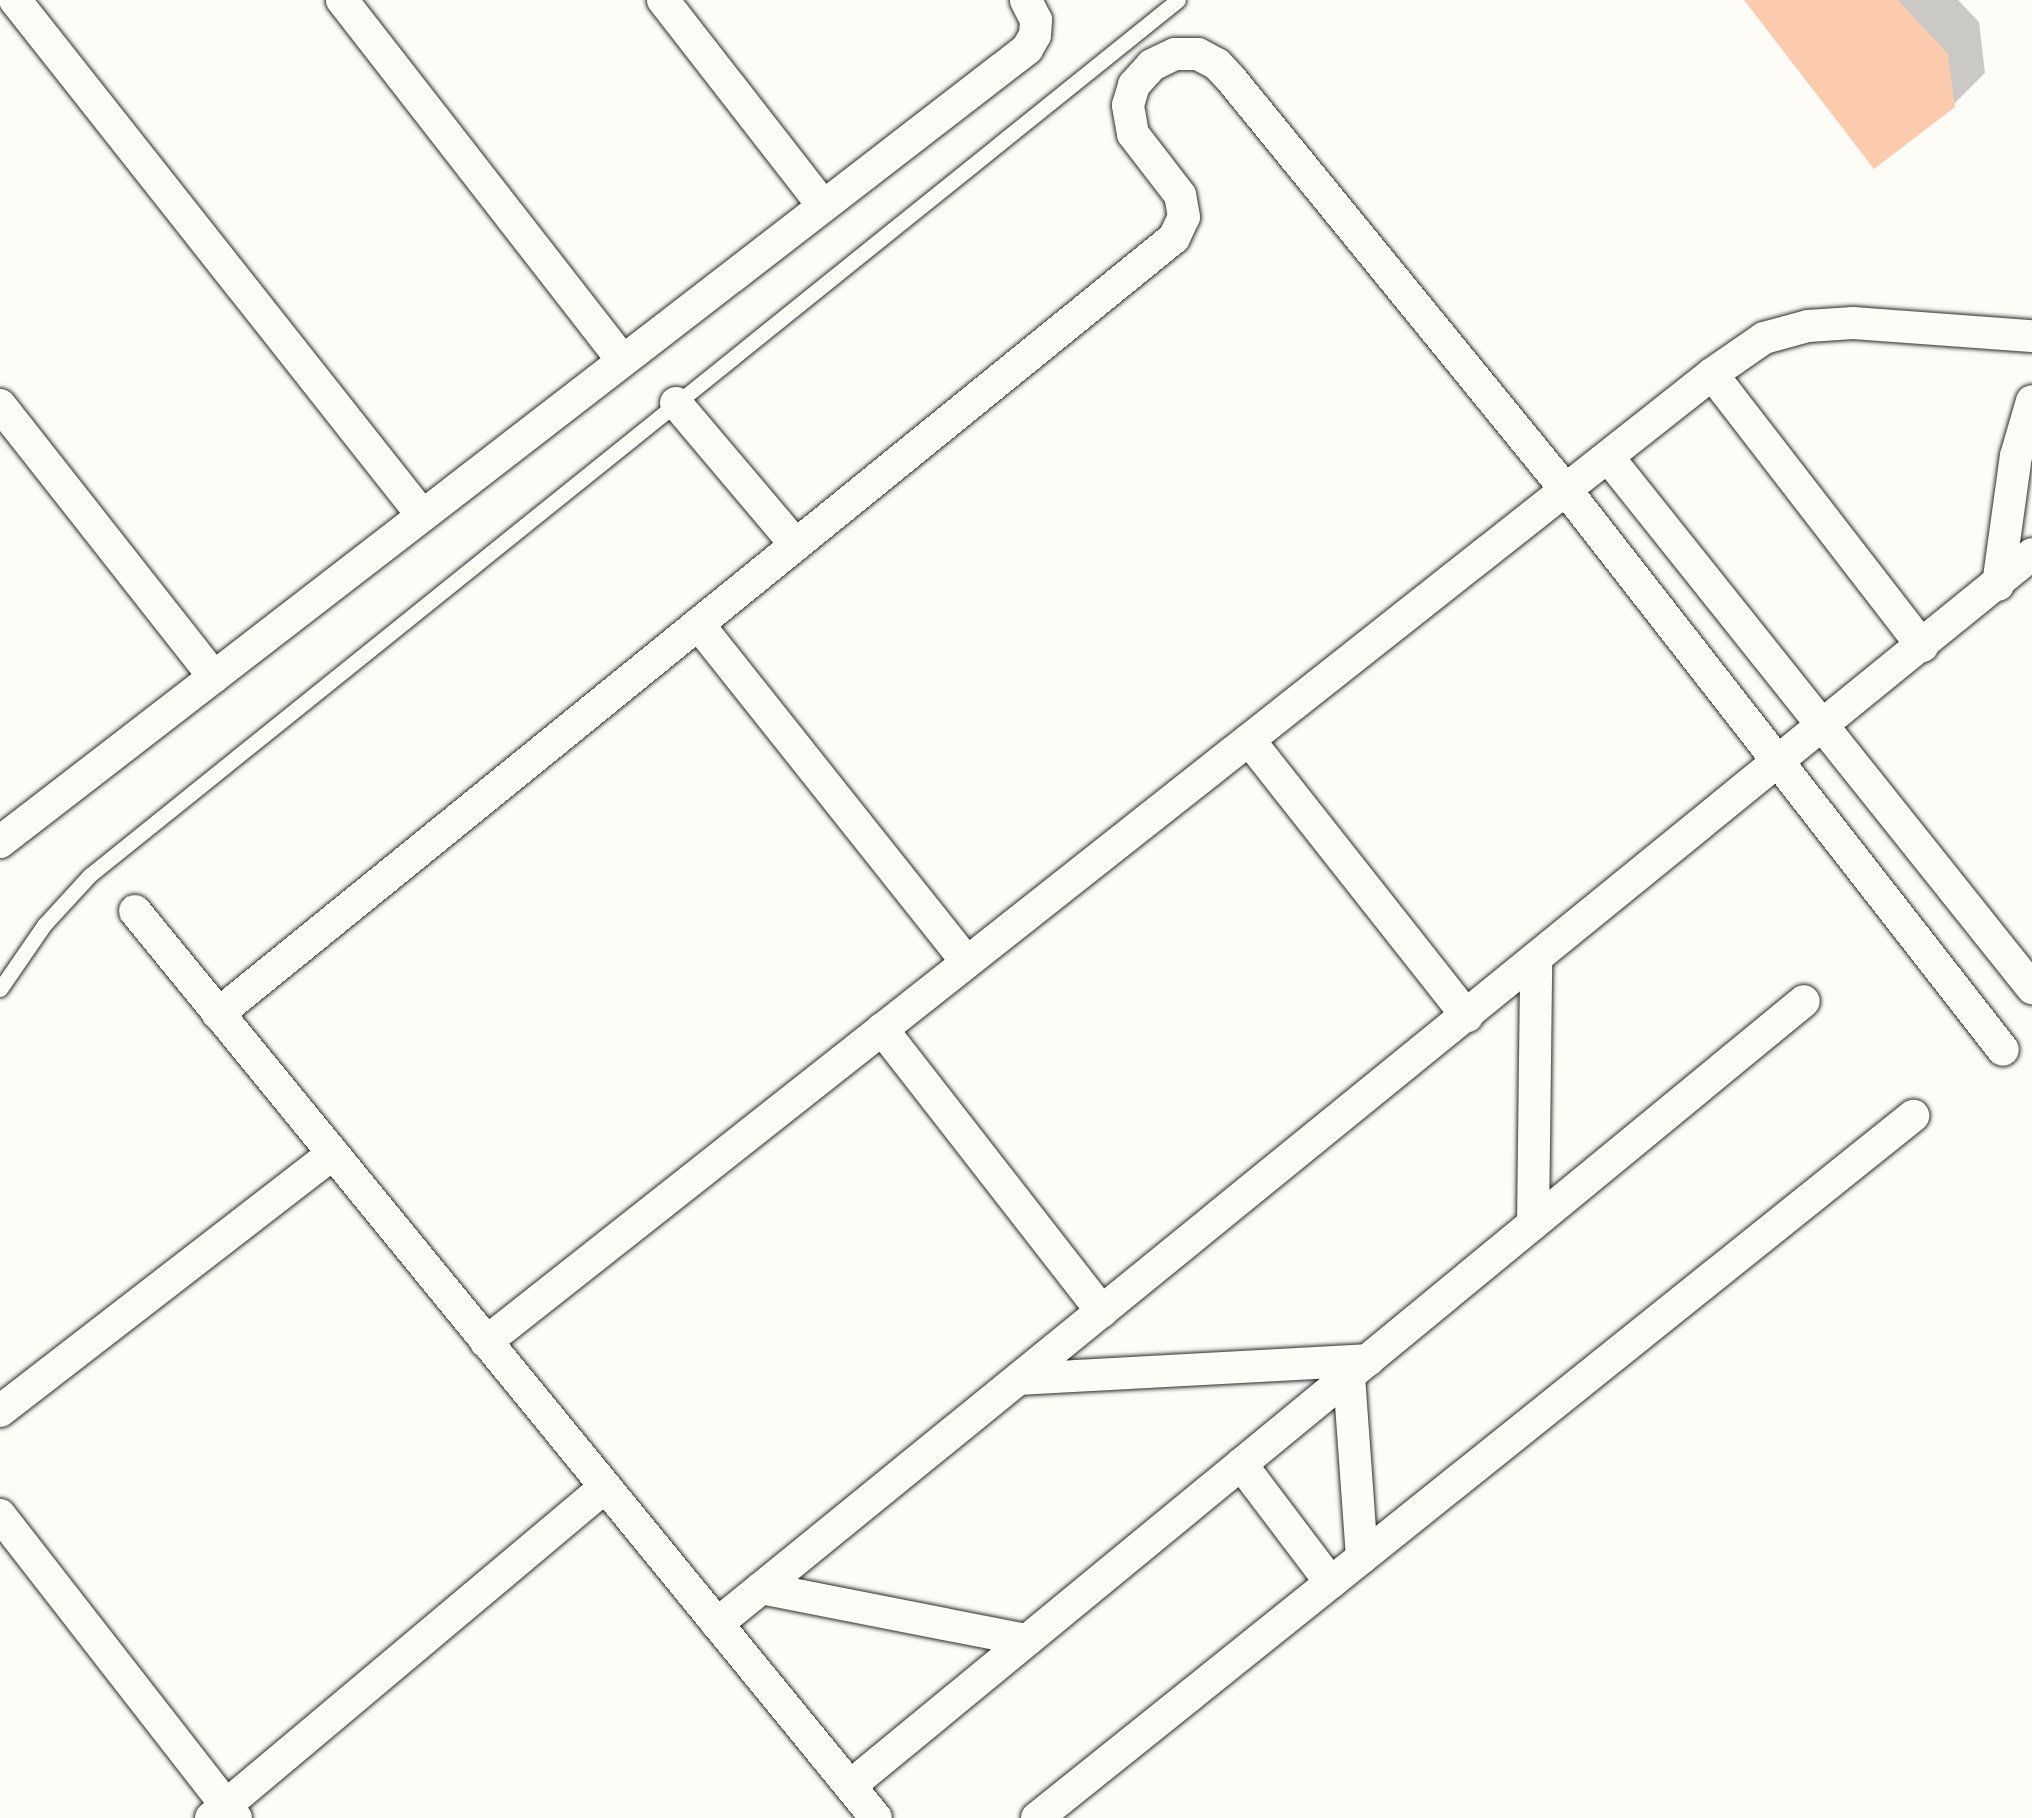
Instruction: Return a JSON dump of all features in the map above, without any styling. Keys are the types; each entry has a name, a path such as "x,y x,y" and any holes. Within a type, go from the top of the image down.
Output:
{"street":[{"path":"15,0 422,515"},
{"path":"342,0 622,360"},
{"path":"663,0 822,204"},
{"path":"0,841 1026,49 1035,35 1036,20 1026,0"},
{"path":"218,1014 1174,238 1184,217 1180,195 1133,134 1128,106 1134,85 1152,65 1175,54 1198,54 1232,78 1566,490 2003,1050"},
{"path":"486,1342 1712,374 1764,338 1808,326 1854,323 2032,336"},
{"path":"1712,374 1922,646"},
{"path":"1998,585 2016,456 2032,401"},
{"path":"676,403 796,545"},
{"path":"0,405 214,677"},
{"path":"1608,457 2032,988"},
{"path":"716,1624 2032,554"},
{"path":"698,624 967,962"},
{"path":"1248,740 1466,1016"},
{"path":"135,912 876,1818"},
{"path":"1533,1224 1536,960"},
{"path":"850,1786 1804,1001"},
{"path":"882,1029 1102,1312"},
{"path":"1038,1818 1913,1116"},
{"path":"0,1411 333,1154"},
{"path":"1358,1368 1362,1558"},
{"path":"1019,1379 1358,1368"},
{"path":"1241,1464 1331,1582"},
{"path":"0,1515 224,1814 604,1487"},
{"path":"760,1588 1027,1640"}],"lane":[{"path":"0,990 44,924 90,875 1178,0"}],"building":[{"path":"1744,0 1898,0 1948,54 1955,107 1874,169"}]}
